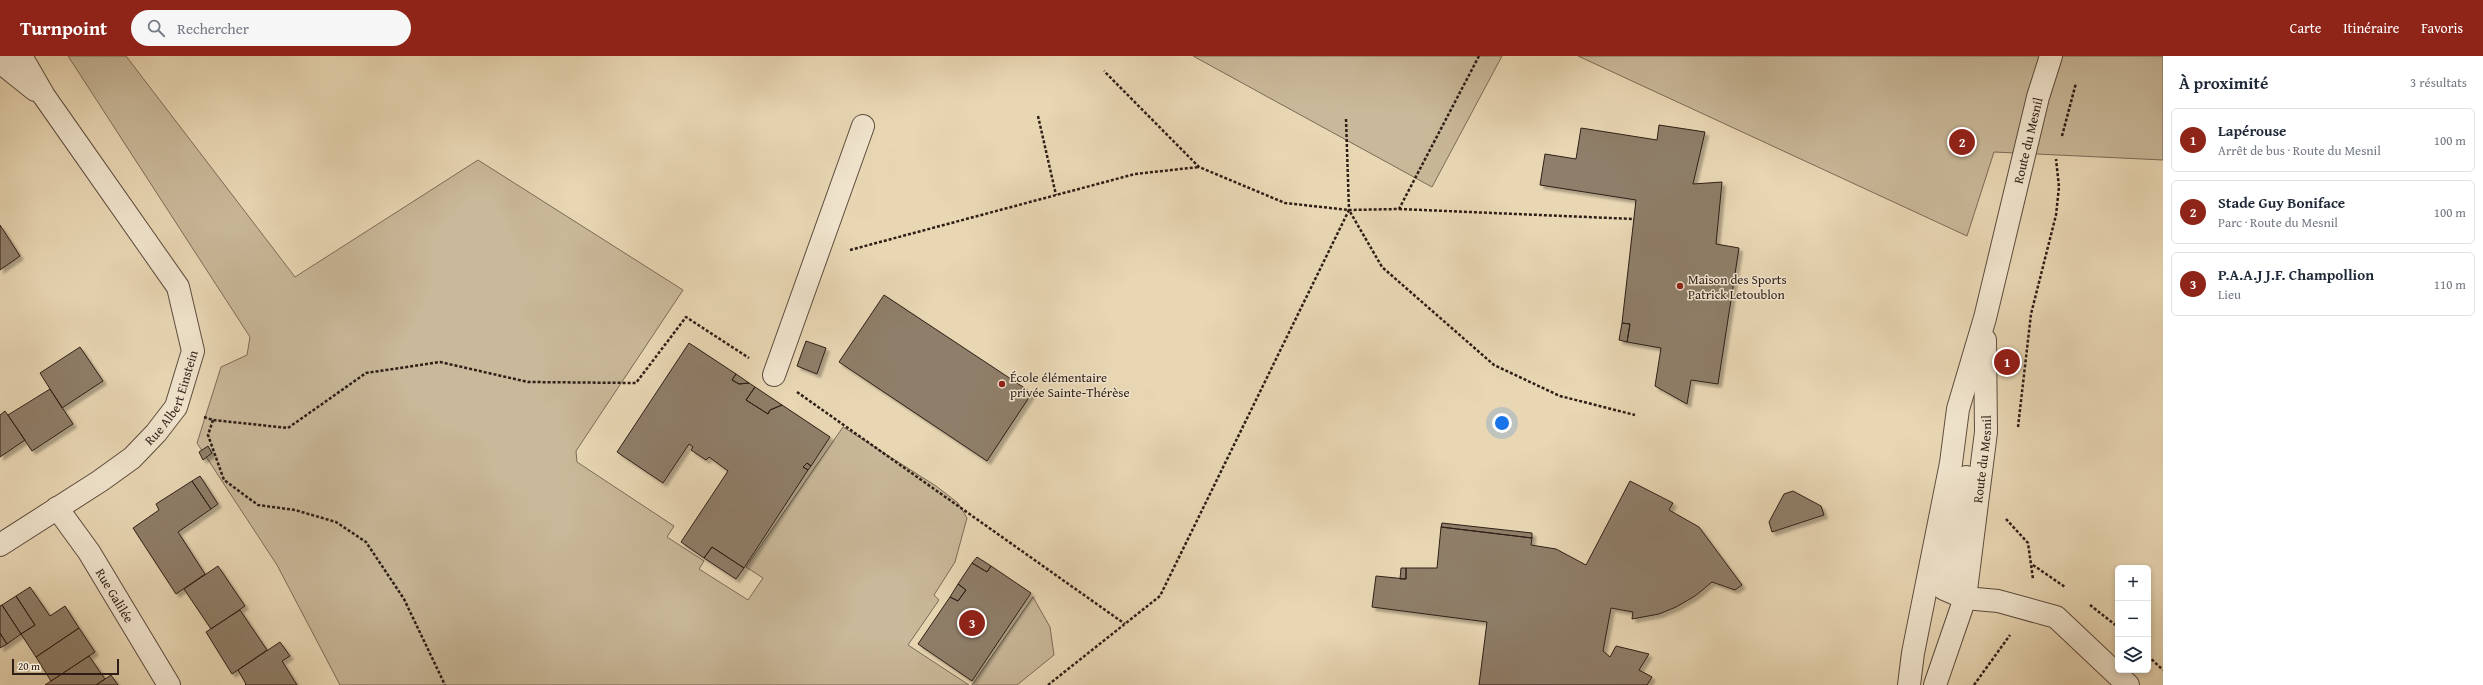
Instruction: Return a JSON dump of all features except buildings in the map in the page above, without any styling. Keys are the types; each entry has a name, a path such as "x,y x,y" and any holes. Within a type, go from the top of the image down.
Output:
{"street":[{"path":"21,56 44,96"},
{"name":"Route du Mesnil","path":"1909,685 1913,653 1952,456 1958,409 1985,318 2038,97 2050,56"},
{"path":"0,62 44,96"},
{"name":"Rue Albert Einstein","path":"0,545 100,481 132,458 156,433 176,407 193,350 178,287 44,96"},
{"path":"774,375 862,126"},
{"name":"Route du Mesnil","path":"1935,685 1965,598 1986,432 1985,318"},
{"name":"Route du Mesnil","path":"1952,456 1967,479 1944,589 1965,598"},
{"name":"Rue Galilée","path":"57,508 89,552 169,685"},
{"path":"1965,598 1998,601 2056,617 2128,685"}],"path":[{"path":"1399,209 1479,56"},
{"path":"1104,71 1199,166 1285,203 1349,210 1399,209 1634,219"},
{"path":"2062,137 2078,77"},
{"path":"1038,116 1056,195"},
{"path":"1048,685 1160,596 1349,210 1346,119"},
{"path":"2017,433 2031,314 2056,215 2059,186 2056,159 2058,152"},
{"path":"815,260 1135,174 1199,166"},
{"path":"1349,210 1382,267 1494,365 1560,396 1635,415"},
{"path":"176,407 213,420 288,428 366,373 440,362 528,382 636,383 686,317 774,375 1126,624"},
{"path":"213,420 208,435 224,480 258,505 295,510 336,522 366,542 404,599 445,685"},
{"path":"1974,685 2008,640 2024,608 2034,575 2028,544 2004,516"},
{"path":"2151,659 2163,670"}],"shaded area":[{"path":"68,56 126,56 295,277 478,160 683,290 576,451 577,462 674,526 667,537 704,561 699,569 748,600 763,578 746,567 843,427 936,486 958,503 967,518 955,562 934,595 939,600 908,645 969,685 340,685 277,565 197,443 221,367 247,355 250,337"},
{"path":"1193,56 1502,56 1432,187"},
{"path":"1578,56 2163,56 2163,160 1994,152 1967,236"},
{"path":"1033,597 1050,627 1054,655 1017,685 972,685"}],"place":[{"name":"Stade Guy Boniface","path":"1962,142"},
{"name":"Maison des Sports Patrick Letoublon","path":"1680,286"},
{"name":"Lapérouse","path":"2007,362"},
{"name":"École élémentaire privée Sainte-Thérèse","path":"1002,384"},
{"name":"P.A.A.J J.F. Champollion","path":"972,623"}]}
